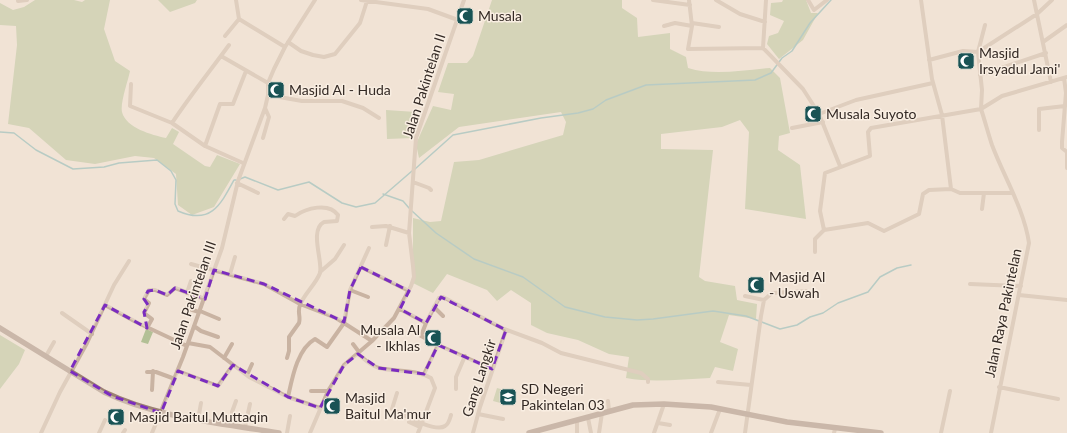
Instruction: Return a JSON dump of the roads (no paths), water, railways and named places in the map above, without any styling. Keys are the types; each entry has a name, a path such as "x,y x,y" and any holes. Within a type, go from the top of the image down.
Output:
{"main road":[{"path":"0,328 108,394 161,413 279,433"},
{"path":"529,433 634,405 664,404 711,407 835,431 881,433"}],"street":[{"path":"18,0 27,0"},
{"path":"225,36 239,19 236,0"},
{"path":"131,84 130,106 172,123 205,146 243,163 265,108 268,95 268,83 285,47 315,0"},
{"path":"361,0 428,9 458,20"},
{"name":"Jalan Pakintelan II","path":"310,433 328,391 344,365 372,341 394,318 409,291 414,277 409,233 416,138 464,0"},
{"path":"654,0 690,2 692,25 688,48 690,50 763,48 803,89 823,122 840,166"},
{"path":"716,0 740,14 765,22"},
{"path":"763,48 766,0"},
{"path":"808,0 814,10 827,0"},
{"path":"921,0 933,83 942,115 951,189"},
{"path":"1034,0 1051,82"},
{"path":"929,60 963,51 978,52 1037,14 1052,0"},
{"path":"288,42 313,55 324,57 335,54 360,23 367,1"},
{"path":"239,19 285,47"},
{"path":"664,26 675,23 719,27"},
{"name":"Jalan Raya Pakintelan","path":"985,24 978,52 982,90 981,109 992,145 1025,224 1029,244 999,387 991,433"},
{"path":"1043,42 1067,25"},
{"path":"172,123 188,99 229,45"},
{"path":"980,75 1046,53"},
{"path":"221,56 268,83"},
{"path":"205,146 220,104 233,104 246,71"},
{"path":"824,230 820,211 824,177 827,172 840,166 870,156 868,132 871,128 981,109 1002,96 1066,78 1062,148 1067,153 1067,168"},
{"path":"819,114 856,100 933,83"},
{"path":"268,95 302,101 342,101 363,108 379,118"},
{"path":"1039,130 1039,110 1065,106"},
{"path":"263,138 269,117 265,108"},
{"path":"792,128 823,122"},
{"name":"Jalan Pakintelan III","path":"152,433 175,379 200,312 230,218 237,182 243,163"},
{"path":"237,182 258,193"},
{"path":"413,182 431,190"},
{"path":"814,252 816,238 824,230 868,222 881,231 888,230 918,214 925,192 934,189 951,189 960,193 1012,193"},
{"path":"982,209 984,193"},
{"path":"284,219 288,214 295,216 301,212 314,208 329,209 337,213 337,221 321,223 319,228 317,245 320,272"},
{"path":"372,227 390,226 409,233"},
{"path":"386,245 390,226"},
{"path":"287,358 289,351 289,337 300,324 298,311 300,304 320,272 335,259 344,245"},
{"path":"288,397 292,378 306,348 315,339 328,346 344,323 350,290 369,248"},
{"path":"230,274 235,257"},
{"path":"41,433 70,371 92,334 114,285 129,261"},
{"path":"191,264 264,284 300,304 344,323 372,341"},
{"path":"361,267 409,291"},
{"path":"187,293 191,281"},
{"path":"970,284 1021,286"},
{"path":"148,328 152,320 144,313 149,303 144,300 148,291 155,290 168,295 175,288 204,299"},
{"path":"350,290 368,297"},
{"path":"745,433 758,328 764,300 772,293 806,291"},
{"path":"1019,295 1067,300"},
{"path":"745,296 764,300"},
{"path":"492,369 421,336 439,298 443,298 506,330 542,343 564,354 641,373 648,379 648,382"},
{"path":"105,305 148,328 188,344 210,347 247,375 288,397 320,408"},
{"path":"434,307 444,316"},
{"path":"186,308 219,319"},
{"path":"400,308 426,323"},
{"path":"62,313 92,334"},
{"path":"194,326 201,331 218,337"},
{"name":"Gang Langkir","path":"474,433 478,414 506,330"},
{"path":"46,356 54,342"},
{"path":"224,358 232,344"},
{"path":"353,344 359,353 378,368 424,374 431,378 434,388 418,433"},
{"path":"424,374 438,345"},
{"path":"456,389 457,373 465,356"},
{"path":"247,375 252,364"},
{"path":"178,371 218,386 233,365"},
{"path":"147,372 153,372 175,379"},
{"path":"152,390 153,372"},
{"path":"718,382 751,385"},
{"path":"999,387 1058,399"},
{"path":"312,391 328,391"},
{"path":"941,433 950,391"},
{"path":"397,393 392,409 421,425"},
{"path":"232,425 232,412 236,401"},
{"path":"608,401 609,412"},
{"path":"198,420 202,403"},
{"path":"245,427 250,404"},
{"path":"654,433 664,404"},
{"path":"711,433 720,409"},
{"path":"478,414 502,419"},
{"path":"599,433 602,414"},
{"path":"409,422 433,427 444,427 447,425 451,415"},
{"path":"288,433 290,416"},
{"path":"588,418 591,433"},
{"path":"100,433 105,420"},
{"path":"576,433 577,421"},
{"path":"658,423 670,425"}],"waterway":[{"path":"415,169 453,135 541,118 578,113 593,109 606,100 646,85 755,80 771,73 782,58 792,51 810,23 831,0"},
{"path":"0,132 14,133 36,150 73,169 104,167 119,163 157,160 171,171 176,180 175,204 178,211 189,215 198,216 213,210 219,205 234,180 236,180"},
{"path":"240,179 245,177 278,190 309,182 342,203 356,207 375,203 412,171"},
{"path":"383,194 403,201 409,208"},
{"path":"412,211 436,233 474,259 523,277 565,307 605,317 637,320 713,311 746,316 780,329 797,325 810,317 823,313 838,303 868,292 880,277 897,268 911,265"}],"place":[{"name":"Musala","path":"465,16"},
{"name":"Masjid Irsyadul Jami'","path":"966,61"},
{"name":"Masjid Al - Huda","path":"276,90"},
{"name":"Musala Suyoto","path":"813,114"},
{"name":"Masjid Al - Uswah","path":"756,285"},
{"name":"Musala Al - Ikhlas","path":"433,338"},
{"name":"SD Negeri Pakintelan 03","path":"508,397"},
{"name":"Masjid Baitul Ma'mur","path":"332,406"},
{"name":"Masjid Baitul Muttaqin","path":"116,417"}]}
